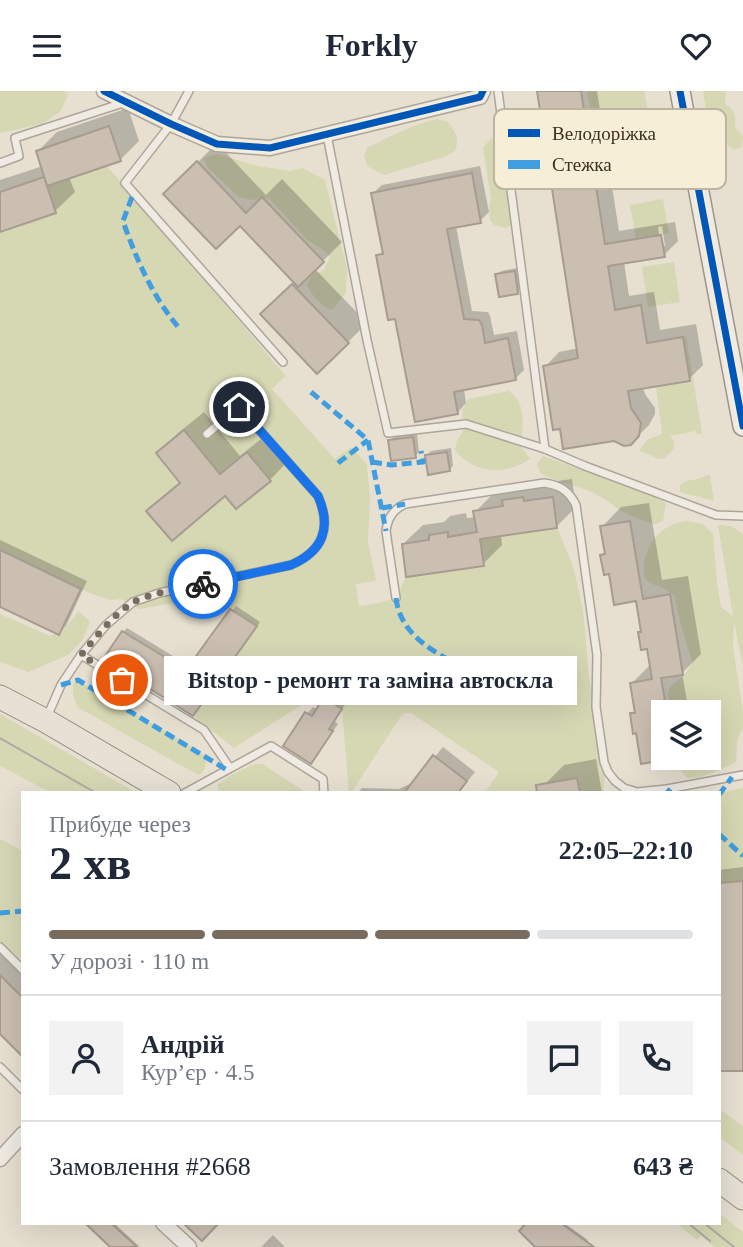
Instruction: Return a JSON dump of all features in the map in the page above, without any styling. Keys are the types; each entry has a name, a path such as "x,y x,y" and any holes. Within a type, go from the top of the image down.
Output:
{"main road":[{"path":"0,697 166,791"},
{"path":"721,1182 743,1198"}],"street":[{"path":"104,91 218,144 270,148 480,97 483,91"},
{"path":"680,91 683,109"},
{"path":"698,189 743,426"},
{"path":"0,1159 21,1136"},
{"path":"165,1225 189,1247"}],"lane":[{"path":"189,91 171,124 125,183 283,362"},
{"path":"498,91 500,109"},
{"path":"0,163 19,156 15,138 126,103"},
{"path":"327,135 388,433 466,423 545,449 716,515 743,516"},
{"path":"511,189 545,449"},
{"path":"46,721 61,685 81,655 106,625 133,602 159,593 291,565 304,559 319,544 326,524 318,496 239,407 207,434"},
{"path":"396,598 386,531 387,522 397,508 405,504 544,483 564,489 576,505 597,655 596,707 604,762 615,781 624,788 634,791"},
{"path":"81,655 204,730 230,768"},
{"path":"189,791 271,746 323,779 324,791"},
{"path":"648,791 743,775"},
{"path":"0,947 21,967"},
{"path":"0,1066 21,1088"}],"green space":[{"path":"0,91 64,91 68,95 60,112 42,124 0,133"},
{"path":"587,91 644,91 648,109 590,109"},
{"path":"703,91 726,91 725,104 733,111 735,127 743,136 742,147 734,150 726,144 726,109 706,109"},
{"path":"437,119 448,122 455,133 455,151 444,157 384,175 367,166 364,156 367,148 411,127"},
{"path":"494,138 494,189 507,189 511,225 506,228 494,225 490,220 491,199 483,148"},
{"path":"217,154 257,166 290,171 303,168 325,180 347,269 346,293 332,310 317,300 307,285 312,274 323,271 330,257 307,240 269,198 252,200 239,197 208,168 203,158"},
{"path":"107,166 286,376 272,389 335,459 351,447 367,464 370,500 368,542 376,581 356,584 359,606 396,598 406,577 484,566 480,539 557,528 573,566 583,610 589,675 605,777 603,791 486,791 499,772 411,713 403,713 352,791 349,791 342,709 317,695 234,748 193,716 256,625 230,609 219,595 139,609 121,599 110,600 92,594 0,550 0,232 56,213 47,186"},
{"path":"663,199 669,233 636,239 630,205"},
{"path":"674,262 680,302 648,307 642,267"},
{"path":"686,336 702,433 698,435 695,431 670,436 674,441 674,448 665,457 658,459 639,451 647,440 662,434 656,386 689,381 683,337"},
{"path":"509,391 520,404 520,445 530,459 500,470 471,464 455,450 463,431 462,411 468,399"},
{"path":"543,456 666,503 663,521 655,524 639,519 594,493 541,474 537,465"},
{"path":"710,475 714,501 680,492 680,485 683,483"},
{"path":"686,521 703,524 713,534 721,607 733,616 718,525 731,526 743,534 743,667 734,621 733,646 743,727 737,741 736,762 721,770 721,700 669,700 672,685 686,673 692,662 675,596 644,577 646,556 653,541 663,530"},
{"path":"79,611 90,622 82,641 68,655 28,672 0,662 0,614 50,636 66,627"},
{"path":"78,680 199,751 206,757 204,770 198,775 77,707 73,684"},
{"path":"0,714 134,791 48,791 0,766"},
{"path":"262,764 304,791 220,791 218,784 241,770"},
{"path":"680,770 720,770 694,778 687,778"},
{"path":"743,788 743,883 721,887 721,793"},
{"path":"0,839 21,850 21,960 0,941"},
{"path":"721,1110 743,1126 743,1155 721,1138"},
{"path":"721,1215 743,1232 743,1247 715,1247 701,1236 697,1240 678,1225 721,1225"}],"building":[{"path":"537,91 581,91 584,109 540,109"},
{"path":"109,126 121,161 47,186 36,151"},
{"path":"197,161 246,213 262,197 324,262 298,287 240,226 216,249 163,194"},
{"path":"472,173 481,223 447,229 464,319 479,320 485,343 508,338 516,380 454,392 458,414 415,422 395,319 388,320 376,255 383,254 371,193"},
{"path":"44,177 56,213 0,232 0,192"},
{"path":"552,189 596,189 605,244 661,235 665,257 608,266 615,310 641,305 647,343 683,337 690,381 628,391 631,408 641,423 639,436 631,445 624,446 614,441 563,449 560,429 553,430 543,366 578,358"},
{"path":"515,271 518,294 499,297 495,274"},
{"path":"292,284 349,343 317,374 260,314"},
{"path":"184,430 220,474 247,452 271,481 236,509 225,496 172,541 146,511 180,483 156,453"},
{"path":"413,437 416,458 391,461 388,440"},
{"path":"447,452 450,471 428,475 425,455"},
{"path":"523,497 524,501 553,497 557,528 480,539 484,566 406,577 402,544 429,540 429,535 448,532 448,537 477,532 473,511 503,506 502,500"},
{"path":"630,521 643,599 670,594 683,675 661,678 665,700 651,700 651,762 641,764 630,713 635,713 630,683 652,679 647,649 641,650 636,601 614,605 609,574 604,575 600,555 605,554 600,526"},
{"path":"0,550 81,589 59,635 0,607"},
{"path":"230,609 257,626 193,716 103,659 122,631 186,670"},
{"path":"324,697 342,709 329,729 333,731 311,764 283,746 305,712 312,716"},
{"path":"433,755 467,781 460,791 406,791"},
{"path":"577,778 580,791 537,791 536,785"},
{"path":"743,881 743,1071 721,1071 721,883"},
{"path":"0,975 21,996 21,1055 0,1034"},
{"path":"87,1225 113,1225 137,1247 110,1247"},
{"path":"185,1225 217,1225 202,1241"},
{"path":"524,1225 564,1225 594,1247 535,1247 519,1231"}],"tram line":[{"path":"0,738 93,791"},
{"path":"690,1225 710,1241"},
{"path":"706,1225 734,1247"}],"marked path":[{"path":"132,197 123,221 128,235 153,291 179,328"},
{"path":"311,392 368,440 386,531"},
{"path":"338,463 368,440"},
{"path":"372,462 391,465 423,462 421,451"},
{"path":"382,508 405,504"},
{"path":"396,598 406,626 416,637 440,655 480,676"},
{"path":"61,685 78,680 227,770"},
{"path":"721,792 732,777"},
{"path":"721,836 743,856"},
{"path":"0,913 21,911"}],"cycle path":[{"path":"104,91 217,144 270,148 480,97 483,91"},
{"path":"680,91 683,109"},
{"path":"698,189 743,426"}],"way so far":[{"path":"122,680 81,655 106,625 133,602 159,593 203,584"}],"place":[{"name":"Bitstop - ремонт та заміна автоскла","path":"122,680"}],"route":[{"path":"203,584 291,565 304,559 315,550 326,524 318,496 239,407"}]}
